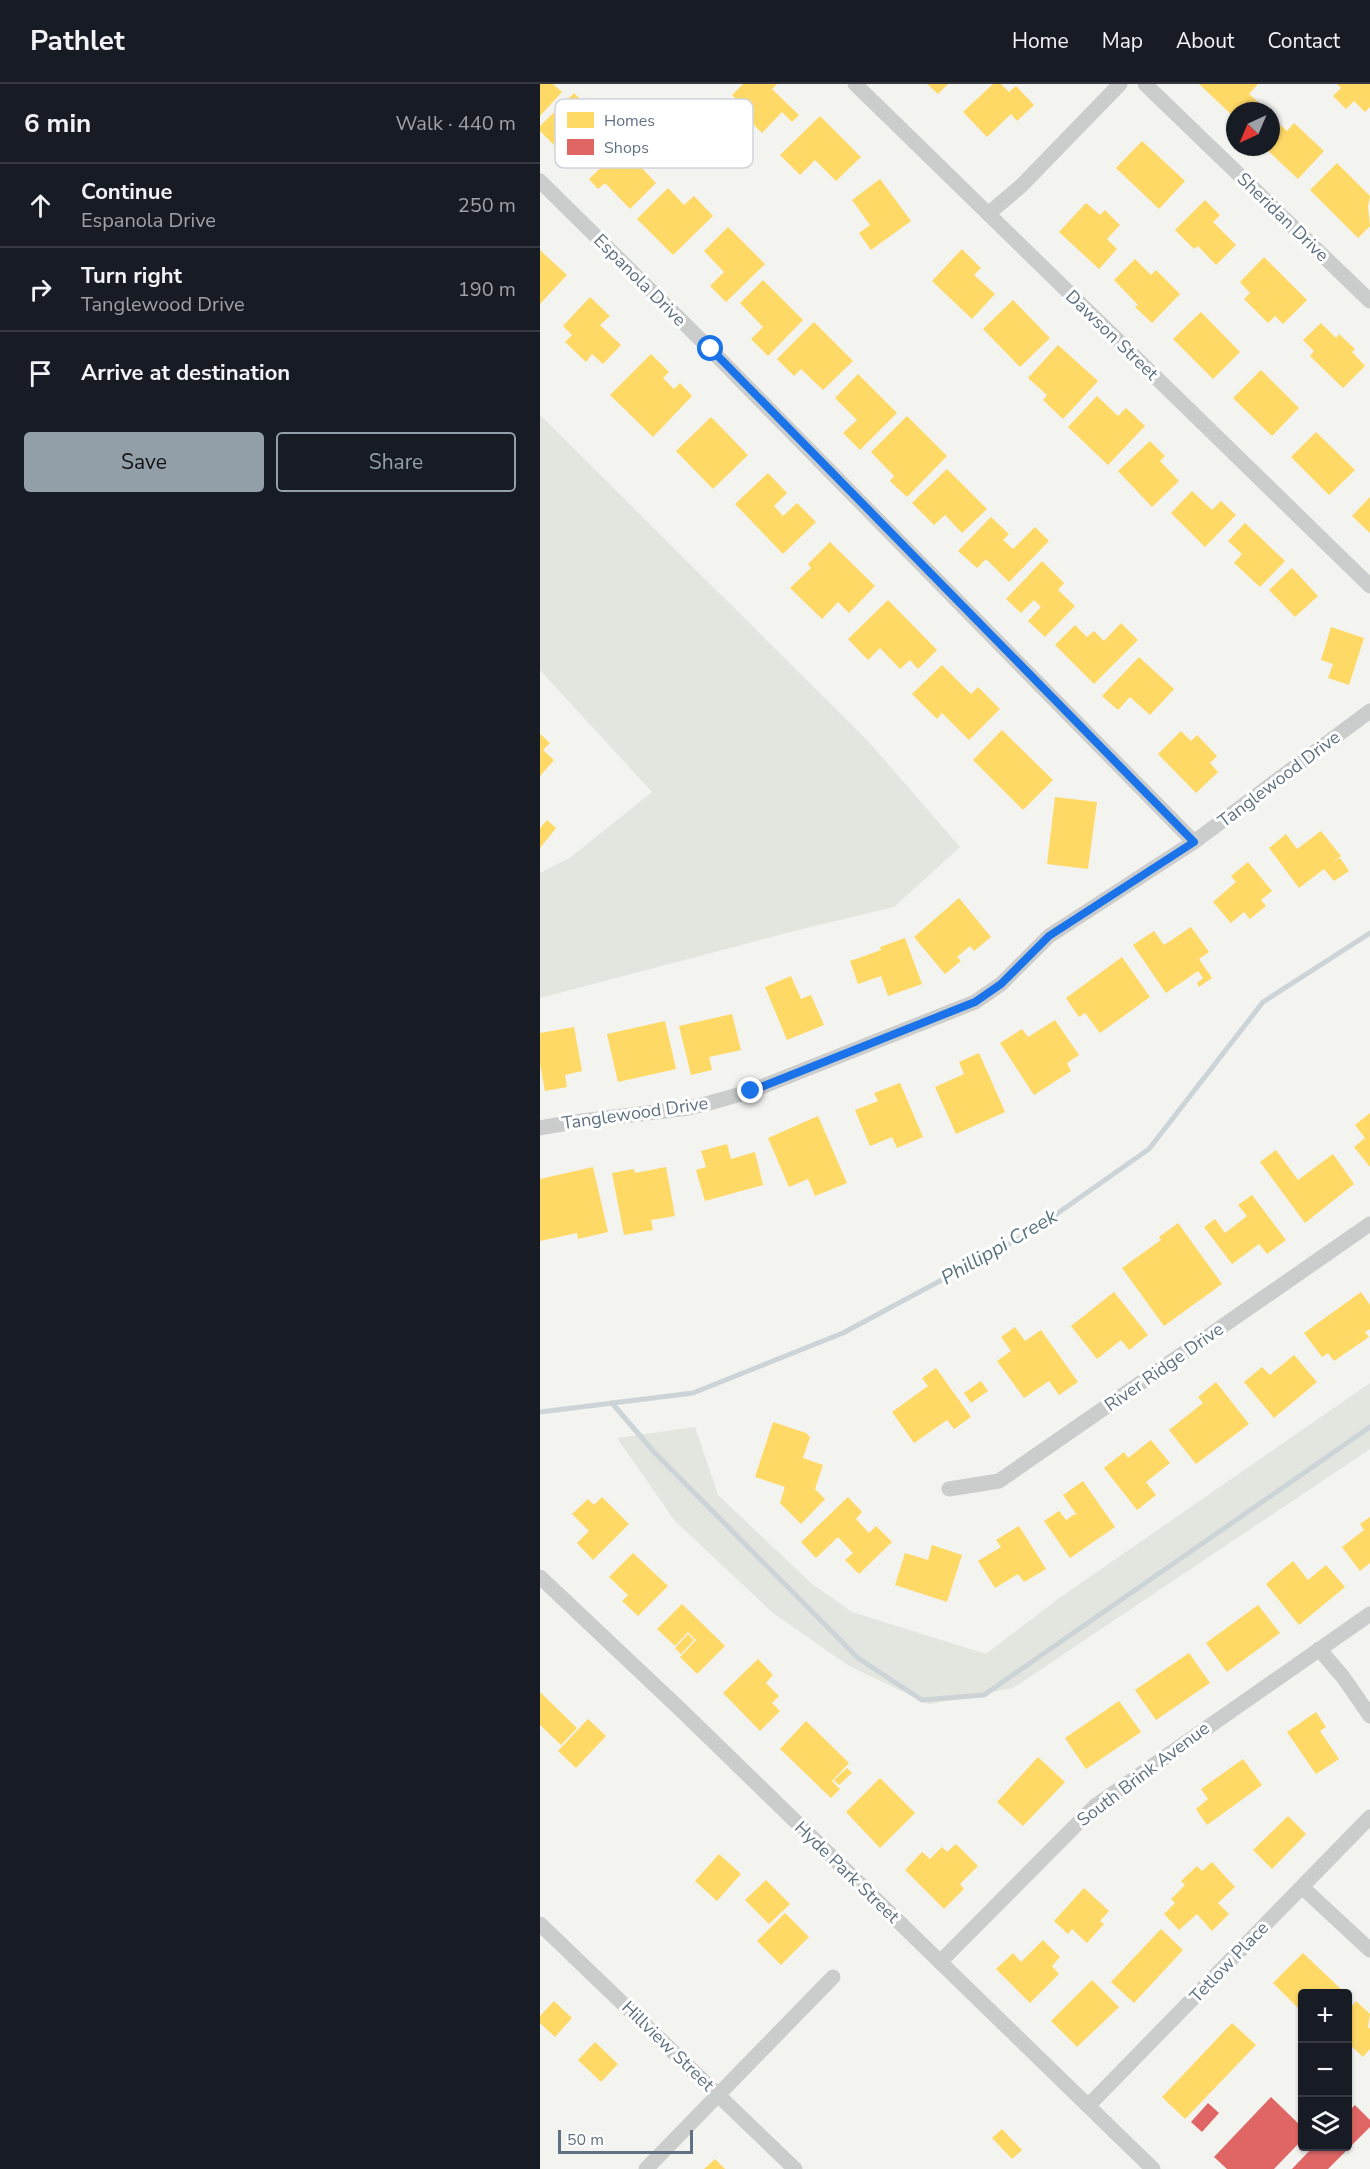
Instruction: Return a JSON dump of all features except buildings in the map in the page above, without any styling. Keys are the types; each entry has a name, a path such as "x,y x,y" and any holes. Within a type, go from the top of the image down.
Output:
{"street":[{"name":"Dawson Street","path":"855,84 1370,586"},
{"path":"988,214 1021,186 1120,84"},
{"name":"Sheridan Drive","path":"1145,84 1370,301"},
{"name":"Espanola Drive","path":"540,182 711,349 1194,842"},
{"name":"Tanglewood Drive","path":"540,1128 690,1107 723,1100 975,1002 1001,984 1049,936 1194,842 1370,711"},
{"name":"River Ridge Drive","path":"949,1489 999,1481 1370,1224"},
{"name":"Hyde Park Street","path":"540,1576 1153,2169"},
{"name":"South Brink Avenue","path":"940,1962 1095,1806 1370,1614"},
{"path":"1319,1649 1343,1677 1370,1716"},
{"name":"Tetlow Place","path":"1088,2106 1370,1817"},
{"path":"1302,1887 1370,1950"},
{"name":"Hillview Street","path":"540,1924 795,2169"},
{"path":"646,2169 833,1977"}],"shaded area":[{"path":"540,415 867,740 960,847 894,907 540,998 540,873 571,857 652,792 540,670"},
{"path":"1370,1383 1370,1449 1013,1688 929,1704 849,1666 773,1613 675,1521 617,1438 695,1427 718,1495 811,1583 852,1612 986,1654 1058,1599"}],"waterway":[{"name":"Phillippi Creek","path":"540,1412 693,1393 843,1333 1031,1232 1149,1149 1263,1002 1370,933"},
{"path":"612,1403 654,1452 858,1658 922,1700 984,1695 1370,1427"}],"route":[{"path":"711,349 1194,842 1049,936 1001,984 975,1002 751,1091"}]}
